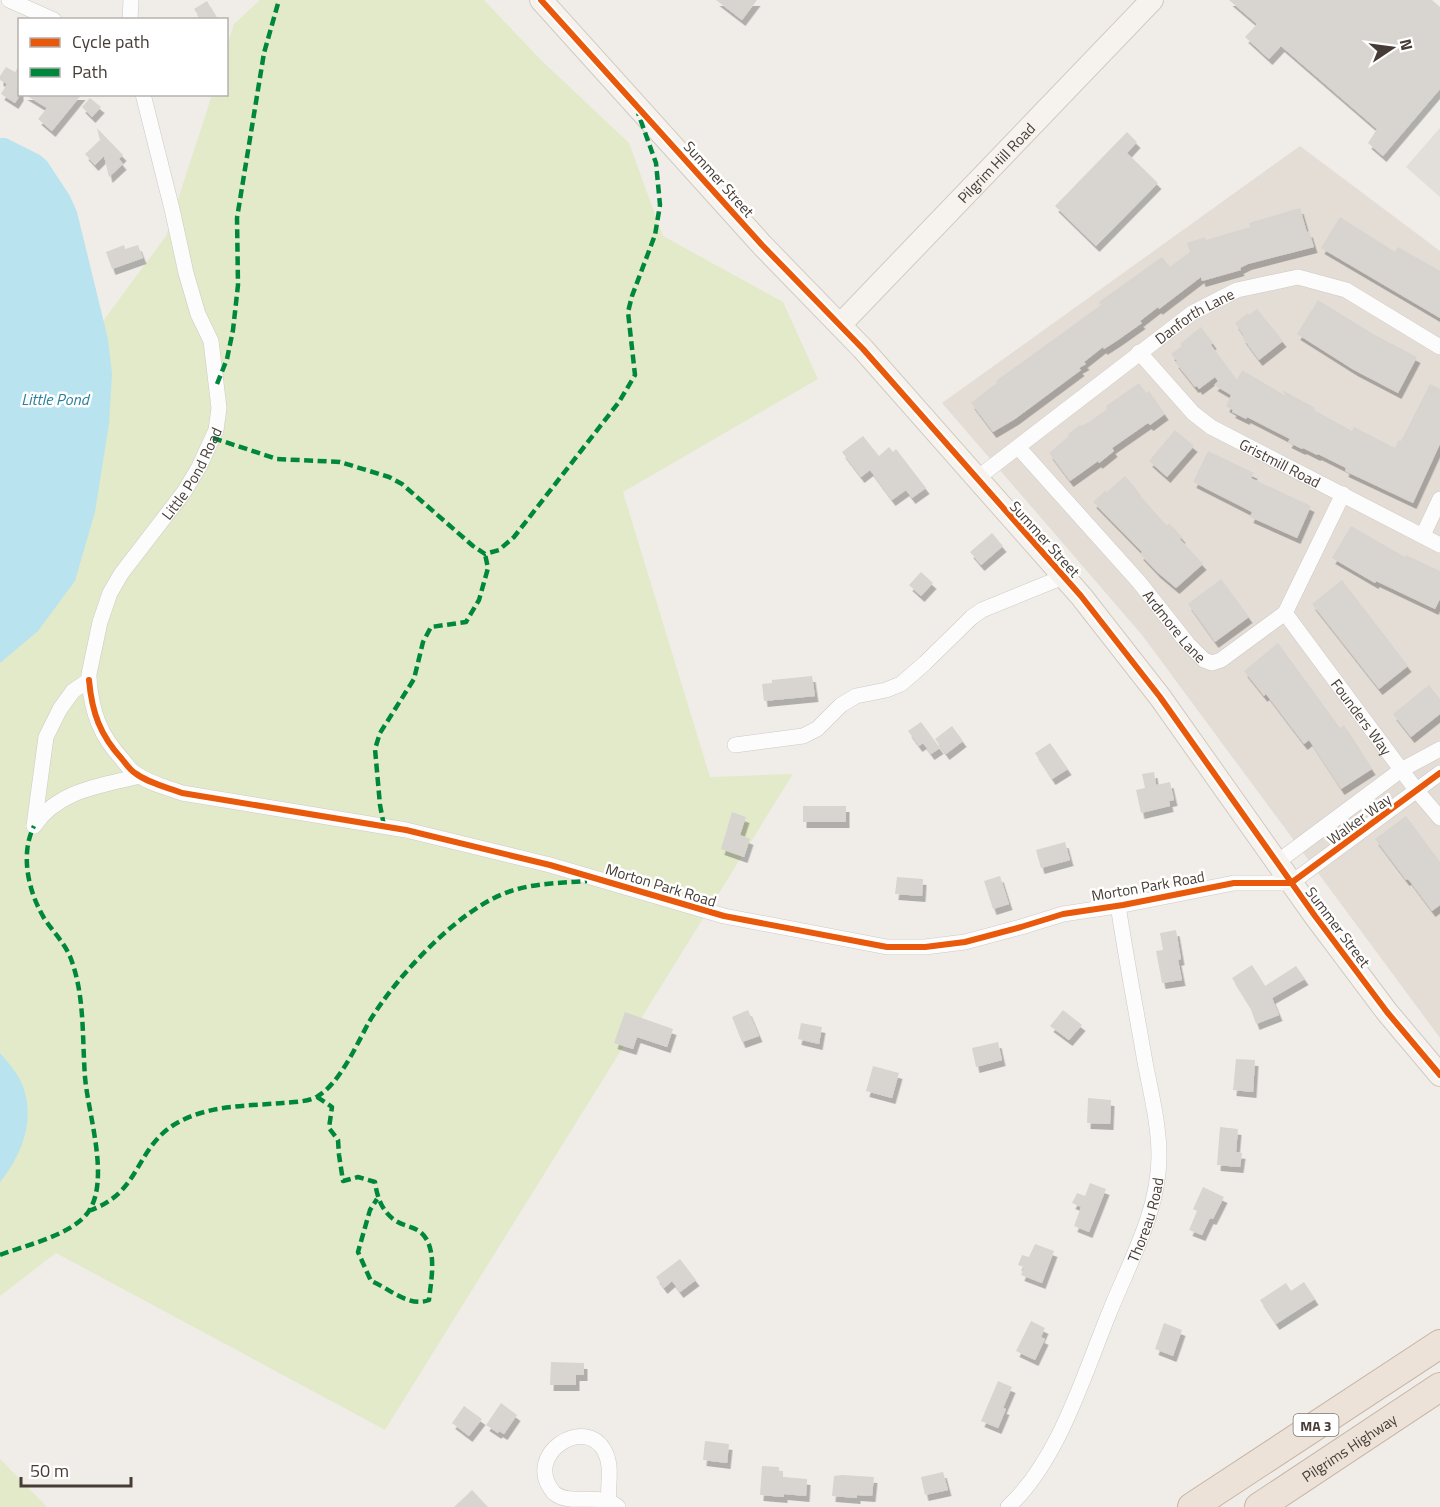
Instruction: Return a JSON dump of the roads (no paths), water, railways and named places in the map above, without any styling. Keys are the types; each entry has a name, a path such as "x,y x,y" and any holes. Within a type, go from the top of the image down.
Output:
{"highway":[{"name":"MA 3","path":"1192,1507 1440,1344"},
{"name":"Pilgrims Highway","path":"1259,1507 1440,1387"}],"main road":[{"name":"Summer Street","path":"541,0 762,245 840,325 1063,577 1156,692 1290,883 1387,1012 1440,1076"},
{"name":"Pilgrim Hill Road","path":"840,325 1152,0"}],"street":[{"path":"9,0 50,18"},
{"path":"130,18 131,0"},
{"name":"Little Pond Road","path":"89,680 100,622 110,593 121,574 184,492 199,467 216,430 219,408 211,341 198,314 186,273 144,96"},
{"name":"Danforth Lane","path":"976,480 1192,313 1238,290 1298,277 1346,290 1440,347"},
{"name":"Gristmill Road","path":"1139,352 1192,413 1211,427 1440,545"},
{"name":"Ardmore Lane","path":"1018,447 1139,582 1188,644 1204,660 1212,663 1221,660 1285,613 1343,494"},
{"path":"1423,535 1440,499"},
{"path":"735,745 803,736 817,729 841,705 856,696 886,690 901,684 982,610 1063,577"},
{"name":"Founders Way","path":"1285,613 1401,770 1440,818"},
{"path":"89,680 73,691 60,709 46,736 34,826 49,807 67,796 140,776"},
{"name":"Morton Park Road","path":"89,680 93,708 104,737 134,772 182,793 406,830 550,864 724,916 886,947 925,947 965,942 1062,914 1234,883 1290,883"},
{"name":"Walker Way","path":"1276,863 1401,770 1440,749"},
{"name":"Walker Way","path":"1290,883 1440,773"},
{"name":"Thoreau Road","path":"1008,1507 1027,1487 1051,1448 1075,1399 1155,1203 1159,1156 1156,1127 1118,905"},
{"path":"578,1437 590,1438 602,1446 607,1454 614,1504 593,1500 571,1502 562,1500 554,1493 546,1476 545,1466 554,1446 578,1437"}],"water":[{"name":"Little Pond","path":"0,138 6,138 40,155 47,161 70,196 77,212 108,339 112,374 109,424 95,512 75,581 38,631 0,663"},
{"path":"0,1053 18,1076 24,1089 28,1117 22,1145 0,1182"}]}
